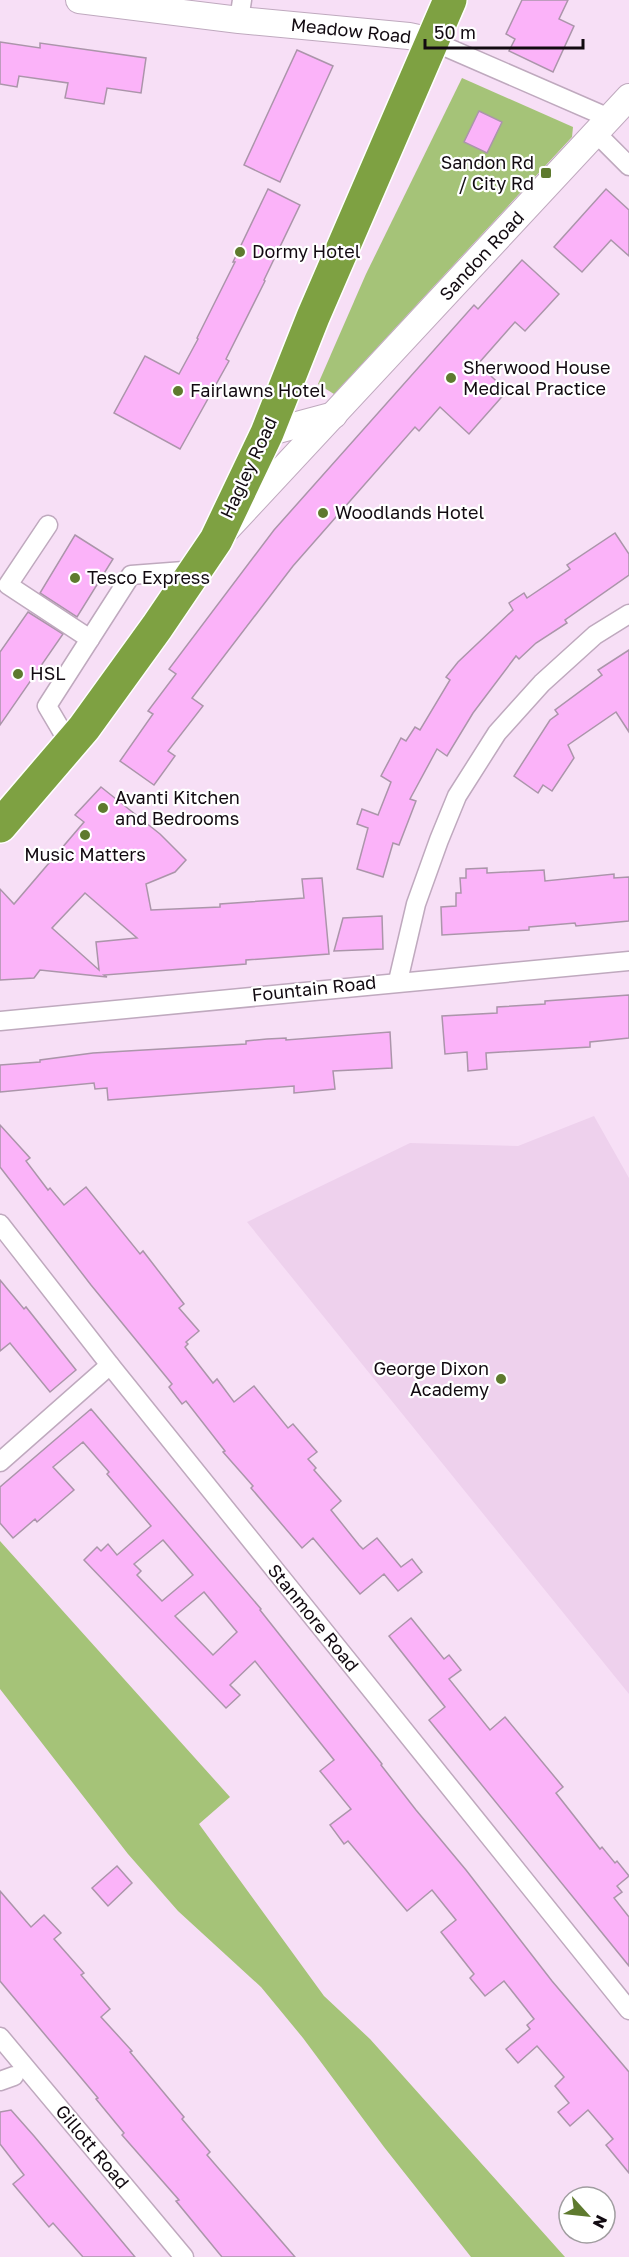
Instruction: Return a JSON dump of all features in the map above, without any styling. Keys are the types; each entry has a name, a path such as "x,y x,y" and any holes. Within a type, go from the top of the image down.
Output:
{"highway":[{"name":"Hagley Road","path":"0,826 70,745 197,570 216,540 267,433 313,317 450,0"}],"main road":[{"name":"Meadow Road","path":"79,0 240,10 432,41"},
{"name":"Sandon Road","path":"216,540 335,415 629,97"},
{"path":"267,433 335,415"}],"street":[{"name":"Meadow Road","path":"432,41 602,126"},
{"path":"602,126 629,166"},
{"path":"48,525 4,591 90,639"},
{"path":"70,745 46,706 131,574 197,570"},
{"path":"398,981 416,904 457,796 497,733 542,683 595,634 629,614"},
{"name":"Fountain Road","path":"0,1021 629,960"},
{"name":"Stanmore Road","path":"0,1224 110,1365 629,2010"},
{"path":"0,1462 110,1365"},
{"name":"Gillott Road","path":"0,2037 184,2257"}],"shaded area":[{"name":"George Dixon Academy","path":"594,1116 629,1178 629,1694 247,1222 410,1143 518,1146"}],"green space":[{"path":"462,78 573,127 572,137 334,394 318,384 366,274"},
{"path":"0,1541 230,1797 199,1824 324,1996 370,2039 565,2257 471,2257 384,2147 303,2038 261,1987 178,1911 128,1854 0,1689"}],"building":[{"path":"522,0 568,0 559,19 574,26 553,72 509,51 515,39 506,34"},
{"path":"0,42 40,48 40,43 146,58 141,93 107,88 104,104 65,98 68,83 19,76 17,87 0,84"},
{"path":"297,50 333,66 280,182 244,165"},
{"path":"479,111 502,122 487,153 464,142"},
{"path":"268,189 300,205 226,359 229,361 180,449 114,413 145,356 179,374 198,339"},
{"path":"606,189 629,210 629,256 611,240 582,272 554,247"},
{"path":"522,260 559,294 525,331 515,322 478,364 507,391 469,434 440,407 419,431 415,427 293,566 192,698 203,706 168,751 175,756 154,785 120,761 153,714 148,711 176,674 169,669 274,530 474,305 478,309"},
{"path":"615,533 629,554 629,575 565,620 567,623 536,643 519,659 516,656 473,713 447,756 437,749 410,799 416,801 399,845 393,843 383,877 357,869 368,828 357,824 362,809 378,815 391,782 381,776 401,738 406,741 415,727 420,730 450,680 446,677 458,662 513,610 509,603 524,593 527,598 570,569 567,565"},
{"name":"Tesco Express","path":"75,535 113,559 77,617 40,593"},
{"name":"HSL","path":"28,612 63,634 0,725 0,652"},
{"path":"629,650 629,732 616,712 568,745 574,758 552,791 543,785 538,793 514,776 550,720 558,714 555,710 602,675 598,670"},
{"path":"101,787 160,834 186,860 175,872 146,884 151,910 220,907 220,904 304,898 302,879 322,878 329,954 246,960 246,964 104,975 107,977 40,970 34,978 0,980 0,889 14,904 84,822 75,815","holes":["85,893 137,938 96,942 99,970 52,928"]},
{"path":"487,868 487,873 544,870 545,881 614,874 614,878 629,877 629,921 576,926 575,923 529,927 529,930 442,935 441,907 456,906 456,893 461,893 460,878 466,878 466,869"},
{"path":"382,916 383,949 334,951 343,918"},
{"path":"629,995 629,1038 590,1042 590,1047 486,1053 487,1069 468,1071 467,1052 445,1054 442,1016 497,1013 497,1007 545,1004 545,1001"},
{"path":"390,1032 392,1068 333,1071 335,1089 294,1093 294,1086 108,1100 107,1088 95,1089 94,1083 0,1092 0,1065 40,1062 40,1060 93,1053 246,1044 246,1041 267,1039 286,1038 286,1040"},
{"path":"0,1125 30,1158 26,1161 48,1190 50,1188 64,1205 86,1187 140,1254 143,1251 184,1304 179,1308 199,1331 186,1342 188,1344 185,1347 213,1383 217,1379 234,1402 254,1386 288,1428 293,1424 317,1452 308,1459 316,1468 314,1470 341,1501 331,1510 359,1545 363,1549 377,1538 401,1567 412,1559 422,1572 398,1591 384,1574 360,1594 313,1538 302,1548 251,1488 253,1486 223,1452 225,1451 186,1401 182,1404 169,1387 172,1384 91,1285 0,1167"},
{"path":"0,1280 24,1309 26,1307 76,1370 50,1392 10,1343 0,1351"},
{"path":"91,1409 261,1609 416,1810 552,1981 629,2072 629,2173 606,2145 613,2139 588,2110 570,2126 558,2112 569,2103 555,2086 564,2077 537,2046 518,2063 506,2049 530,2029 527,2025 534,2019 504,1981 485,1996 470,1978 474,1974 441,1932 456,1920 432,1890 407,1911 348,1841 344,1844 330,1825 351,1809 320,1771 334,1760 255,1661 230,1685 240,1695 226,1708 84,1560 97,1547 101,1551 108,1544 117,1555 151,1526 83,1442 53,1467 74,1490 37,1522 35,1519 13,1538 0,1523 0,1487","holes":["163,1540 193,1575 162,1601 137,1575 141,1571 134,1564","204,1592 237,1632 213,1655 175,1616"]},
{"path":"411,1618 444,1659 449,1655 461,1670 449,1679 490,1730 505,1717 563,1787 556,1793 600,1849 602,1847 629,1876 617,1886 622,1892 614,1898 629,1917 629,1966 429,1720 445,1707 389,1636"},
{"path":"117,1866 132,1883 108,1906 92,1888"},
{"path":"0,1891 31,1927 44,1915 61,1933 54,1939 84,1973 81,1975 110,2009 101,2017 132,2051 130,2052 184,2117 182,2119 210,2152 207,2155 295,2257 222,2257 176,2201 179,2200 122,2135 124,2133 96,2099 98,2098 0,1981"},
{"path":"11,2110 135,2257 83,2257 53,2223 49,2227 13,2184 24,2175 0,2144 0,2112"}],"place":[{"name":"Sandon Rd / City Rd","path":"546,173"},
{"name":"Dormy Hotel","path":"240,252"},
{"name":"Sherwood House Medical Practice","path":"451,378"},
{"name":"Fairlawns Hotel","path":"178,391"},
{"name":"Woodlands Hotel","path":"323,513"},
{"name":"Tesco Express","path":"75,578"},
{"name":"HSL","path":"18,674"},
{"name":"Avanti Kitchen and Bedrooms","path":"103,808"},
{"name":"Music Matters","path":"85,835"},
{"name":"George Dixon Academy","path":"501,1379"}]}
